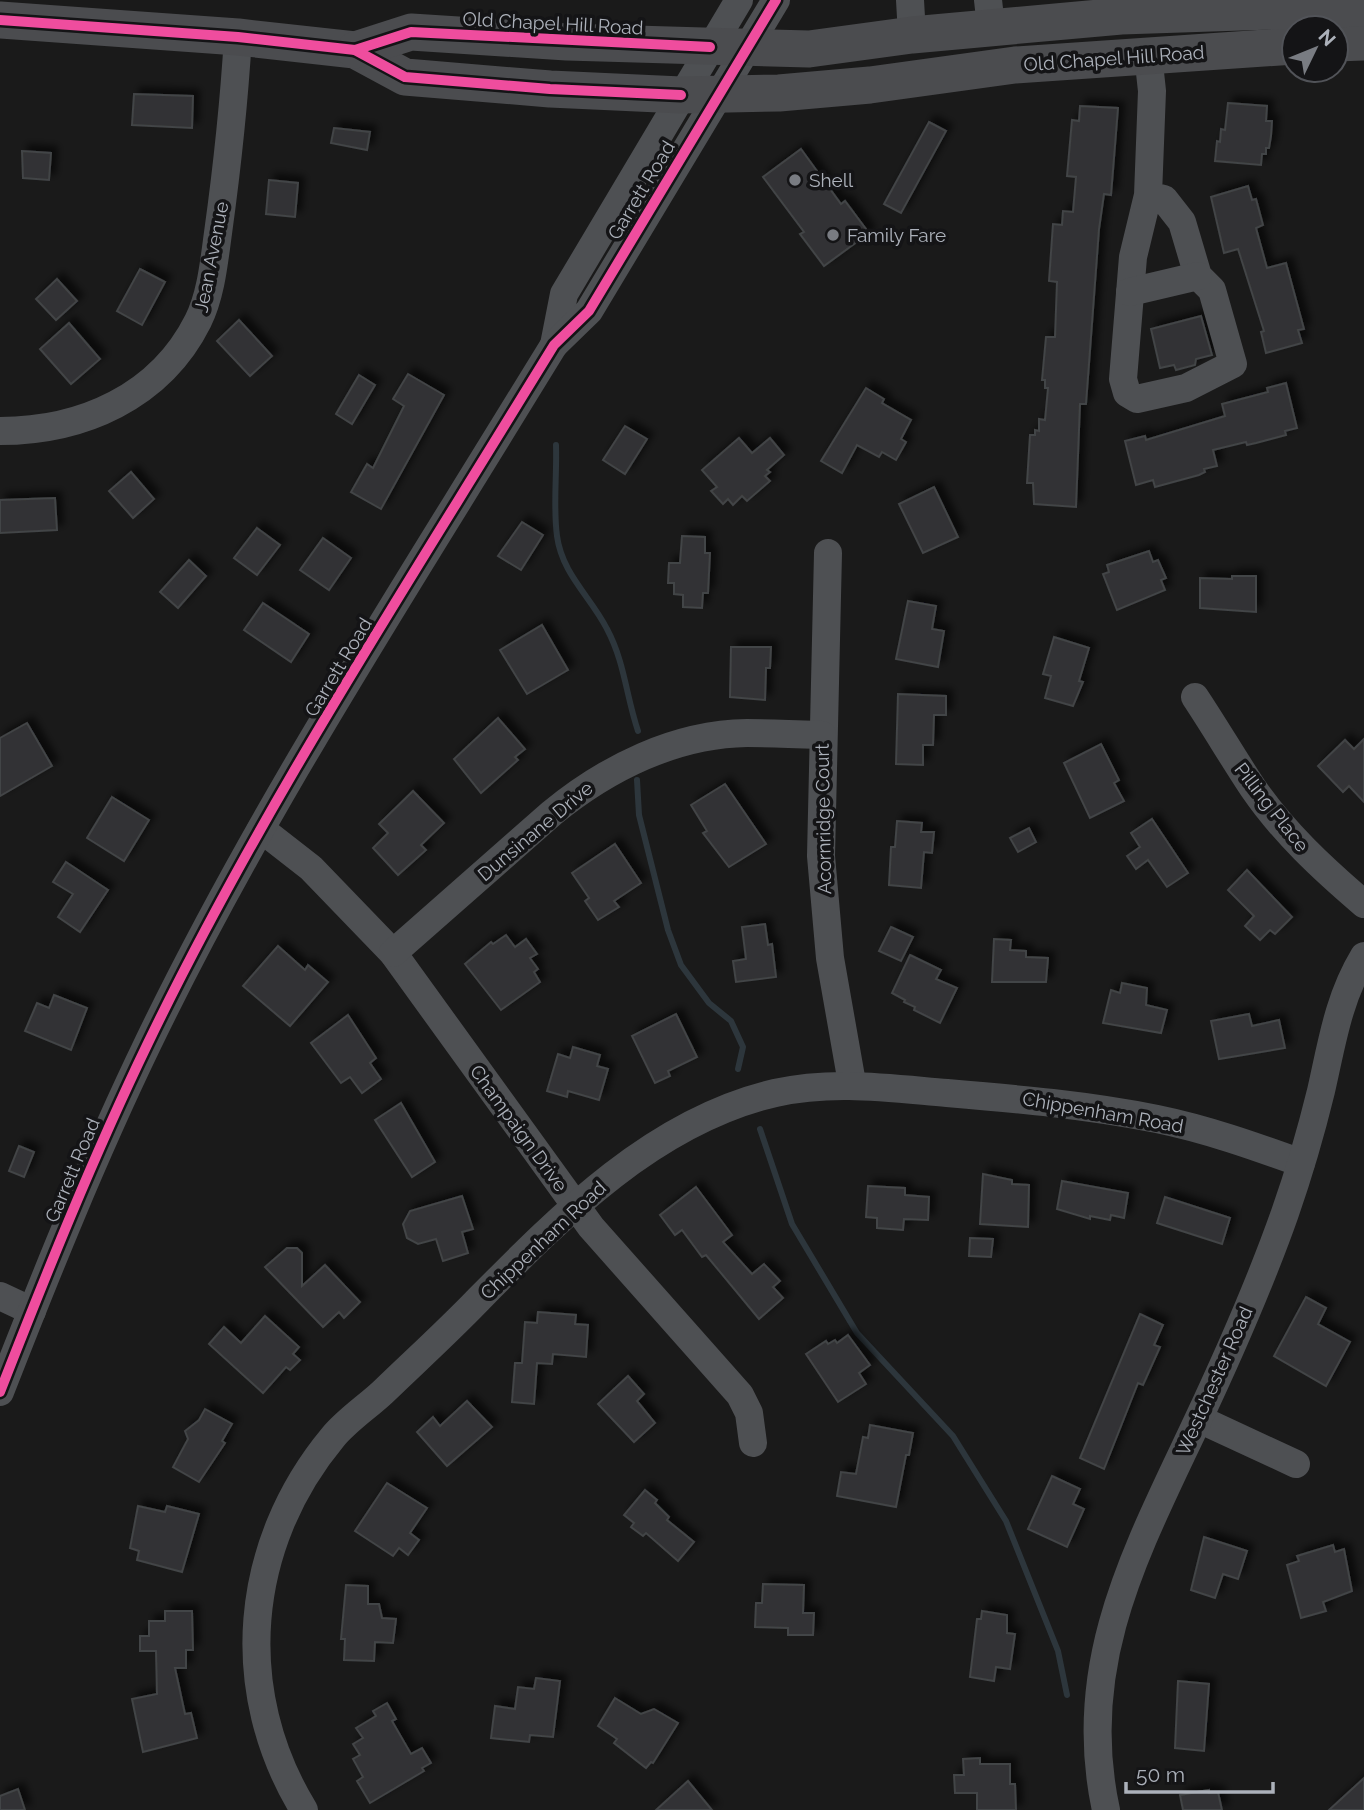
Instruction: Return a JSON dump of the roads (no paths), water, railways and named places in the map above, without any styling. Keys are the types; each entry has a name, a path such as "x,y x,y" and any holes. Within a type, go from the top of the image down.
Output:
{"main road":[{"name":"Old Chapel Hill Road","path":"355,50 411,32 709,47 809,49 911,17 989,14 1121,16 1364,8"},
{"name":"Old Chapel Hill Road","path":"0,20 238,37 355,50 405,76 551,89 681,96 870,85 1015,65 1280,47"}],"street":[{"name":"Garrett Road","path":"554,345 564,293 739,0"},
{"name":"Garrett Road","path":"0,1392 32,1311 149,1041 261,829 554,345 589,312 776,0"},
{"name":"Jean Avenue","path":"0,431 76,423 128,397 162,371 198,322 213,265 229,160 238,37"},
{"path":"1148,54 1152,119 1148,195 1137,234 1123,379 1127,393 1137,399 1163,396 1233,364 1212,290 1198,276 1182,222 1164,199 1148,195"},
{"path":"1130,292 1198,276"},
{"name":"Acornridge Court","path":"828,553 821,856 825,913 852,1083"},
{"name":"Pilling Place","path":"1195,697 1253,789 1284,827 1313,859 1364,904"},
{"name":"Dunsinane Drive","path":"393,953 552,813 573,796 623,765 668,747 706,738 745,733 822,735"},
{"name":"Champaign Drive","path":"261,829 312,868 393,953 575,1206 740,1395 749,1413 752,1443"},
{"name":"Westchester Road","path":"1106,1810 1098,1747 1101,1690 1114,1614 1135,1553 1199,1419 1256,1286 1301,1163 1339,1005 1364,956"},
{"name":"Chippenham Road","path":"304,1810 288,1783 269,1739 259,1691 255,1636 261,1583 296,1494 334,1436 575,1206 642,1155 710,1114 789,1090 852,1083 1016,1097 1157,1119 1203,1130 1301,1163"},
{"path":"0,1296 32,1311"},
{"path":"1199,1419 1296,1464"}],"waterway":[{"path":"556,445 555,514 560,550 571,574 613,642 638,731"},
{"path":"637,780 639,815 668,930 681,965 709,1003 731,1021 743,1047 738,1069"},
{"path":"760,1129 792,1224 857,1333 953,1436 1006,1521 1058,1651 1067,1695"}],"place":[{"name":"Shell","path":"795,180"},
{"name":"Family Fare","path":"833,235"}]}
